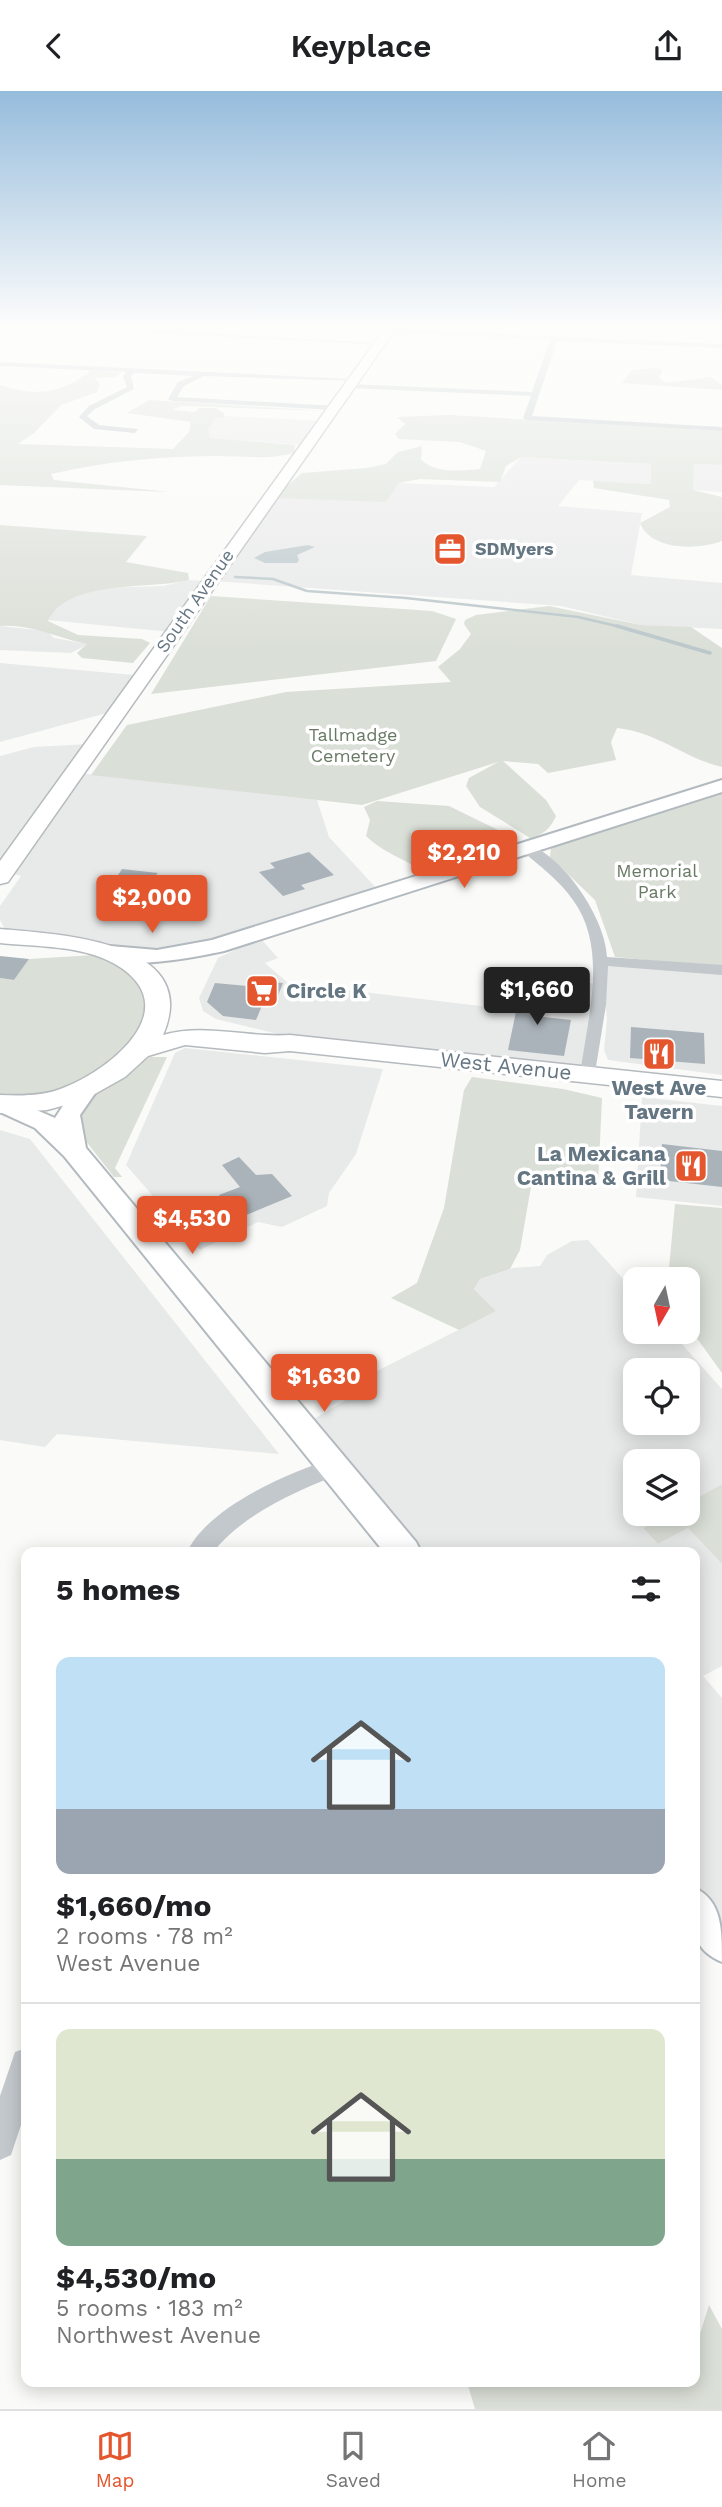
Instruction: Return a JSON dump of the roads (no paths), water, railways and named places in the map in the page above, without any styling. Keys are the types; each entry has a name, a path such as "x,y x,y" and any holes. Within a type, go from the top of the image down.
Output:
{"main road":[{"name":"South Avenue","path":"0,877 315,435"},
{"name":"West Avenue","path":"3,935 110,953 140,969 157,1000 176,1023 269,1034 290,1043"},
{"path":"2,1104 46,1102 86,1089 140,1050 155,1028 157,1000"},
{"name":"West Avenue","path":"140,1050 184,1037 265,1045 290,1043 722,1089"}],"street":[{"path":"110,953 157,957 195,952 722,786"},
{"path":"527,848 576,891 592,914 602,961 587,1075"},
{"path":"157,1000 166,973 195,952"},
{"path":"602,961 722,970"},
{"path":"73,1150 67,1115 86,1089"},
{"path":"2,1104 48,1125 73,1150 400,1547"},
{"path":"203,1547 215,1534 254,1503 334,1467"},
{"path":"700,1914 722,1941"},
{"path":"0,2144 21,2079"}],"waterway":[{"path":"235,577 273,579 307,591 406,598 578,617 619,627"},
{"path":"619,627 625,628"},
{"path":"619,627 710,653"}],"place":[{"name":"SDMyers","path":"450,549"},
{"name":"Circle K","path":"262,991"},
{"name":"West Ave Tavern","path":"659,1054"},
{"name":"La Mexicana Cantina & Grill","path":"691,1166"}],"park label":[{"name":"Tallmadge Cemetery","path":"353,746"},
{"name":"Memorial Park","path":"657,882"}]}
